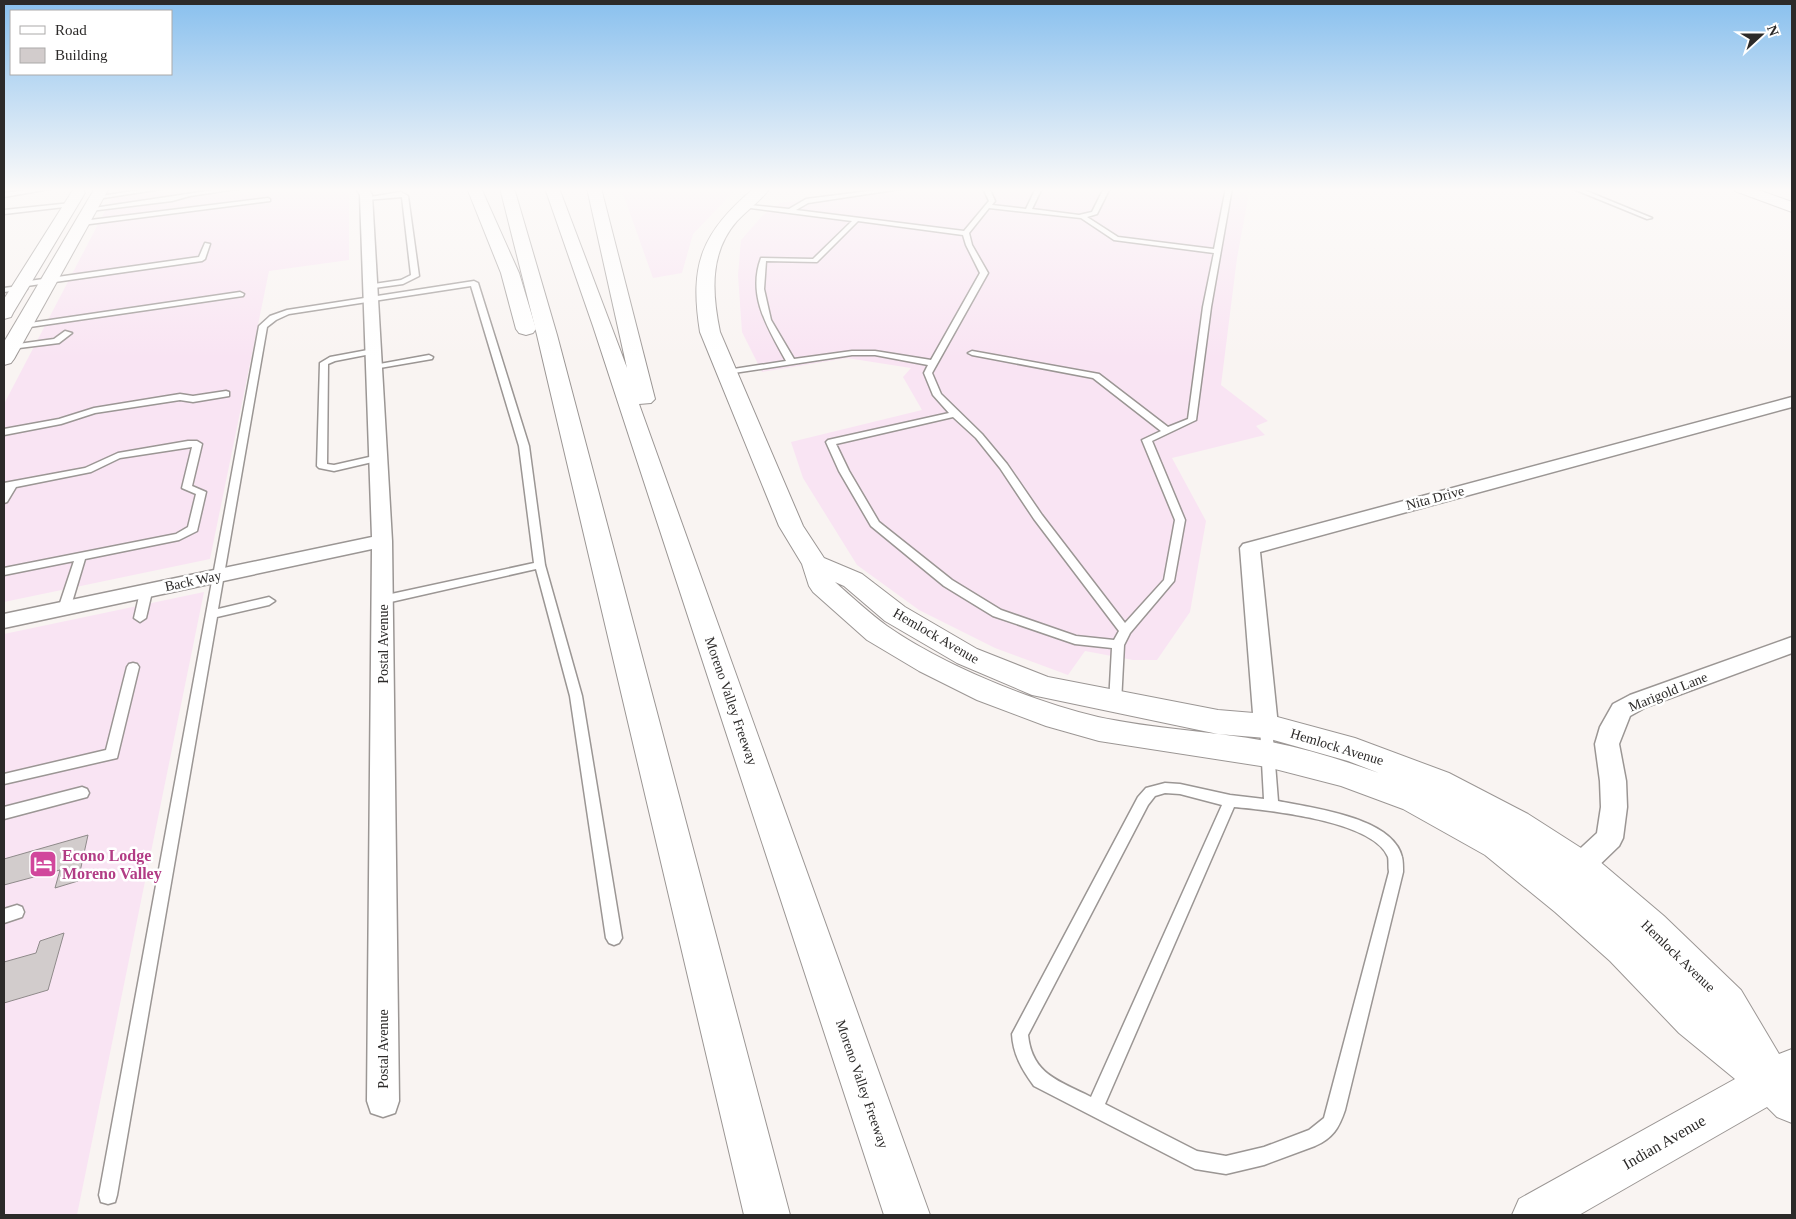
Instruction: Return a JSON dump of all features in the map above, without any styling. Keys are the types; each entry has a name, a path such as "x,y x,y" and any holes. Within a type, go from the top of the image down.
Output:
{"main road":[{"path":"4,312 15,287 44,245"},
{"path":"7,353 69,245"},
{"path":"498,245 510,273 529,341 606,571"},
{"path":"522,245 547,335 767,1215"},
{"name":"Moreno Valley Freeway","path":"572,245 907,1215"},
{"path":"607,245 680,554"},
{"name":"Hemlock Avenue","path":"713,245 704,277 704,304 710,332 791,526 815,564 822,586 877,633 929,664 988,692 1046,714 1099,729 1266,740 1355,750 1437,782 1516,824 1580,866 1651,928 1727,1004 1785,1084"},
{"name":"Hemlock Avenue","path":"815,564 853,580 895,614 967,656 1043,687 1115,703 1218,722 1266,740 1344,774 1415,798 1497,845 1568,900 1623,949 1693,1019 1785,1084"},
{"name":"Indian Avenue","path":"1536,1215 1785,1084"}],"street":[{"name":"Postal Avenue","path":"368,245 382,542 383,1101"},
{"name":"Nita Drive","path":"1266,740 1250,548 1792,402"},
{"name":"Back Way","path":"4,621 382,542"},
{"name":"Marigold Lane","path":"1580,866 1610,838 1614,807 1613,781 1607,744 1612,727 1622,710 1638,701 1792,644"}],"lane":[{"path":"15,287 202,259 207,245"},
{"path":"108,1195 263,326 273,318 287,312 371,293 415,276 411,245"},
{"path":"790,362 767,320 760,289 763,259 816,262 832,245"},
{"path":"969,245 984,273 928,373 937,395 982,439 1004,466 1038,517 1125,631"},
{"path":"1166,245 1218,251"},
{"path":"1115,703 1118,646 1125,631 1169,581 1180,520 1147,440 1192,420 1219,245"},
{"path":"371,293 474,282 524,446 540,564 576,696 614,938"},
{"path":"23,326 240,294"},
{"path":"7,353 56,341 68,333"},
{"path":"727,372 852,353 875,353 933,363"},
{"path":"972,353 1096,376 1167,431"},
{"path":"378,458 334,468 322,466 324,363 333,359 430,357"},
{"path":"4,432 61,421 94,411 180,397 193,399 226,394"},
{"path":"955,414 831,442 844,471 875,524 948,583 997,613 1075,640 1118,646"},
{"path":"4,500 8,485 88,470 118,456 197,444 187,488 201,492 193,529 179,537 4,572"},
{"path":"64,609 81,556"},
{"path":"382,600 540,564"},
{"path":"140,618 146,592"},
{"path":"212,614 269,601"},
{"path":"4,779 112,754 133,667"},
{"path":"1266,740 1271,805"},
{"path":"1164,788 1180,789 1230,801 1271,805 1346,821 1372,831 1387,844 1395,856 1396,872 1336,1110 1330,1124 1315,1137 1264,1156 1226,1165 1195,1160 1040,1080 1026,1062 1020,1050 1020,1034 1143,802 1151,792 1164,788"},
{"path":"4,813 82,793"},
{"path":"1095,1108 1230,801"}],"shaded area":[{"path":"87,245 349,245 349,260 269,271 210,559 4,602 4,404"},
{"path":"641,245 690,245 682,273 653,278"},
{"path":"741,245 1239,245 1221,385 1268,421 1256,426 1265,435 1172,458 1206,521 1190,612 1157,660 1133,660 1085,651 1068,675 995,648 919,610 857,565 803,478 791,442 922,410 903,377 911,368 847,358 762,372 742,332 738,275"},
{"path":"204,592 77,1215 4,1215 4,634"}],"building":[{"name":"Econo Lodge Moreno Valley","path":"88,835 78,881 55,888 60,870 4,885 4,859"},
{"path":"64,933 48,990 4,1003 4,962 36,953 40,941"}],"place":[{"name":"Econo Lodge Moreno Valley","path":"43,864"}]}
